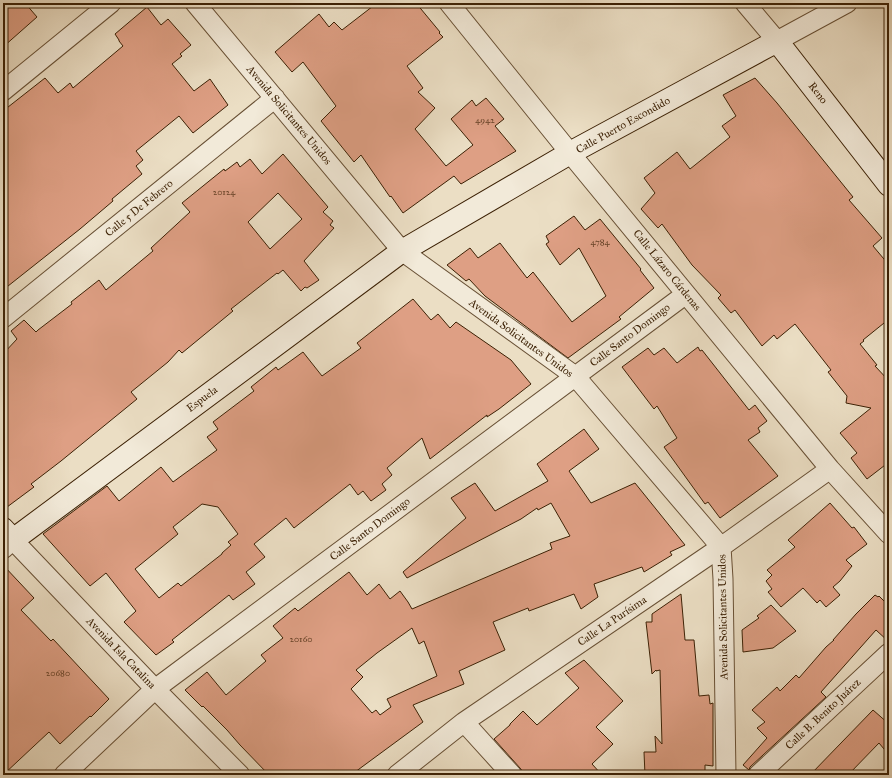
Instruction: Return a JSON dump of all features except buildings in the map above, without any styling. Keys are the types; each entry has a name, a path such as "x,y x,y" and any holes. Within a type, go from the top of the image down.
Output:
{"street":[{"path":"3,91 111,3"},
{"name":"Avenida Solicitantes Unidos","path":"195,3 402,251 575,376 721,547 723,578 726,775"},
{"name":"Calle Lázaro Cárdenas","path":"449,3 570,153 830,469 889,534"},
{"name":"Reno","path":"745,3 777,41 889,185"},
{"name":"Calle Puerto Escondido","path":"402,251 570,153 847,3"},
{"name":"Calle 5 De Febrero","path":"3,318 274,98"},
{"name":"Espuela","path":"6,539 402,251"},
{"name":"Calle Santo Domingo","path":"64,775 155,689 686,294"},
{"name":"Calle La Purísima","path":"397,775 464,722 721,547 830,469"},
{"name":"Avenida Isla Catalina","path":"6,539 240,775"},
{"name":"Calle B. Benito Juárez","path":"758,775 889,653"},
{"path":"464,722 512,775"}]}
